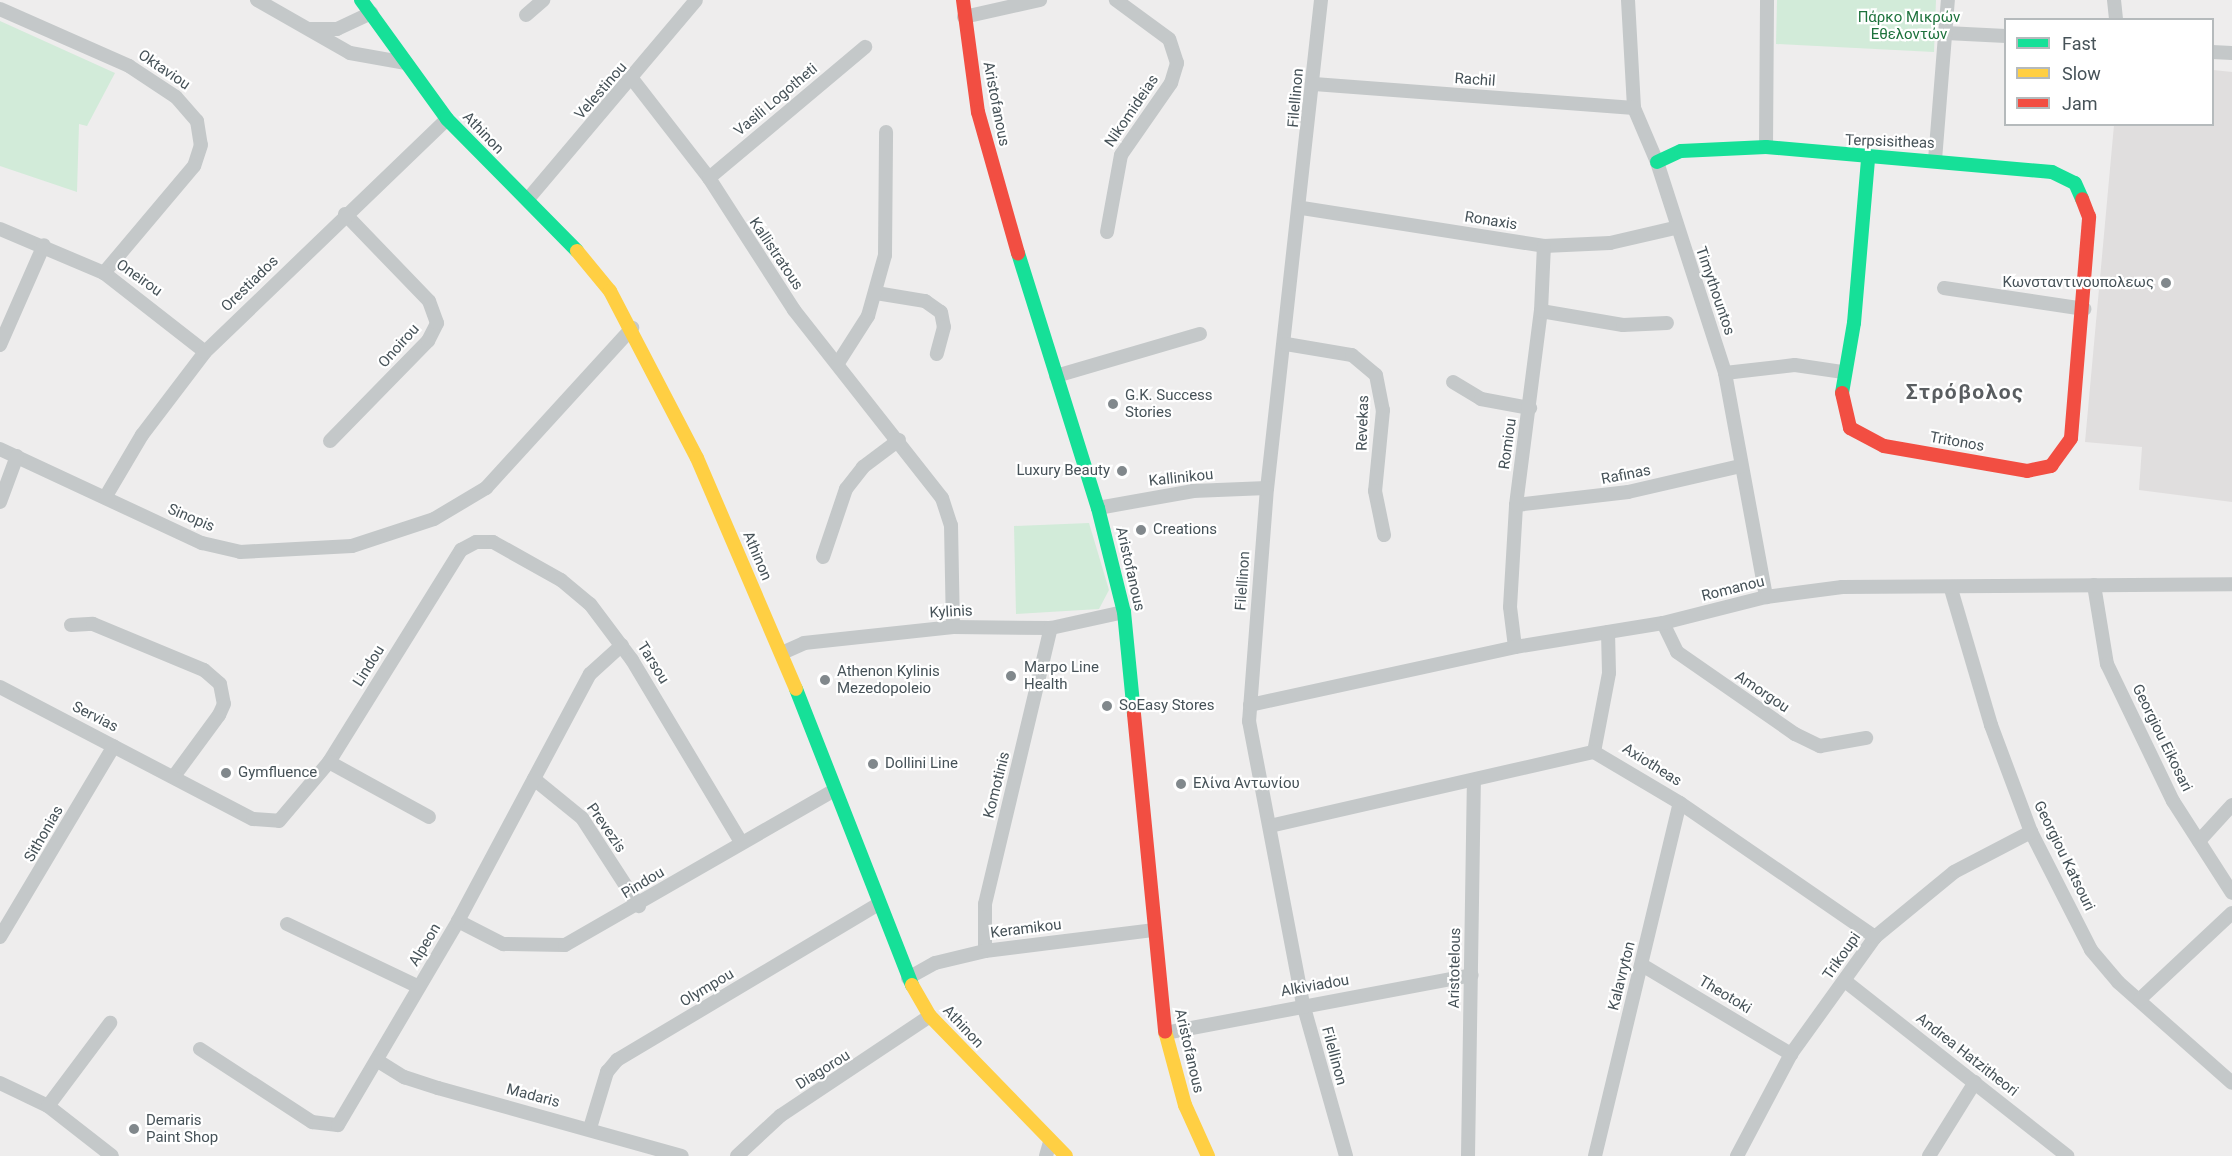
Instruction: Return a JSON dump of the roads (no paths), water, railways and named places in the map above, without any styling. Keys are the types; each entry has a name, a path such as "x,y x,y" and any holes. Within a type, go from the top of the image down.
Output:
{"street":[{"path":"257,0 350,52 406,63"},
{"name":"Athinon","path":"361,0 447,119 591,265 632,328 697,458 782,653 877,905 909,978 930,1016 1066,1156"},
{"path":"526,15 543,0"},
{"name":"Velestinou","path":"528,200 633,80 696,0"},
{"name":"Aristofanous","path":"963,0 978,112 1056,376 1098,508 1124,612 1153,930 1165,1033 1185,1106 1208,1156"},
{"path":"964,17 1040,0"},
{"name":"Nikomideias","path":"1107,232 1121,155 1171,83 1177,63 1169,39 1116,0"},
{"name":"Filellinon","path":"1321,0 1302,208 1267,488 1250,705 1250,734 1270,826 1303,1004 1347,1156"},
{"name":"Timythountos","path":"1628,0 1634,108 1657,162 1675,228 1725,373 1766,597"},
{"path":"1766,147 1767,0"},
{"path":"1935,160 1948,0"},
{"path":"2114,0 2116,18"},
{"name":"Oktaviou","path":"0,9 129,66 177,97 197,121 201,145 194,166 104,273"},
{"path":"308,29 337,29 371,13"},
{"path":"1946,33 2004,36"},
{"name":"Vasili Logotheti","path":"709,178 865,46"},
{"path":"2214,52 2232,54"},
{"name":"Kallistratous","path":"633,80 709,178 794,310 934,484 951,525 953,627"},
{"name":"Rachil","path":"1314,84 1634,108"},
{"name":"Orestiados","path":"106,496 142,435 205,352 345,214 447,119"},
{"path":"838,363 856,339 876,293 885,255 886,132"},
{"name":"Terpsisitheas","path":"1657,162 1681,151 1766,147 1868,160 1935,160 2052,172 2081,191"},
{"name":"Tritonos","path":"1868,160 1854,323 1843,372 1844,416 1861,438 2040,469 2058,461 2072,438 2084,309 2089,217 2081,191"},
{"name":"Ronaxis","path":"1302,208 1544,246 1610,243 1675,228"},
{"name":"Onoirou","path":"330,441 428,342 437,323 429,301 345,214"},
{"name":"Oneirou","path":"0,229 104,273 205,352"},
{"path":"0,345 44,246"},
{"name":"Romiou","path":"1515,647 1510,606 1516,505 1541,311 1544,246"},
{"path":"1944,288 2084,309"},
{"path":"876,293 925,301 941,312 944,327 937,354"},
{"path":"1541,311 1623,325 1667,323"},
{"name":"Sinopis","path":"0,449 106,496 202,543 240,552 317,551 382,538 434,519 503,475 632,328"},
{"path":"1056,376 1200,334"},
{"name":"Revekas","path":"1286,344 1352,355 1376,375 1383,410 1375,491 1384,535"},
{"path":"1725,373 1795,365 1843,372"},
{"path":"1453,382 1481,399 1530,408"},
{"path":"823,557 850,483 899,440"},
{"path":"0,502 17,456"},
{"name":"Rafinas","path":"1516,505 1628,492 1741,466"},
{"name":"Kallinikou","path":"1098,508 1193,491 1267,488"},
{"name":"Lindou","path":"279,821 329,762 461,550 476,542 493,542"},
{"name":"Tarsou","path":"493,542 561,580 590,604 622,645 741,842"},
{"name":"Romanou","path":"1250,705 1515,647 1663,623 1766,597 1842,587 1951,589 2232,584"},
{"name":"Georgiou Eikosari","path":"2094,585 2107,664 2199,841 2232,893"},
{"name":"Georgiou Katsouri","path":"1951,589 1991,725 2031,832 2091,950 2140,999 2232,1083"},
{"name":"Kylinis","path":"782,653 804,643 953,627 1051,627 1124,612"},
{"name":"Amorgou","path":"1663,623 1677,652 1795,734 1820,746 1866,738"},
{"path":"70,625 93,624 204,670 220,684 224,704 219,715 175,775"},
{"name":"Komotinis","path":"985,951 985,904 1051,627"},
{"path":"1270,826 1594,752 1609,673 1608,632"},
{"name":"Alpeon","path":"200,1049 323,1128 341,1122 458,921 590,674 622,645"},
{"name":"Servias","path":"0,687 175,775 253,819 279,821"},
{"name":"Sithonias","path":"0,937 114,746"},
{"name":"Axiotheas","path":"1594,752 1680,802 1875,938"},
{"path":"329,762 429,817"},
{"name":"Prevezis","path":"534,779 582,818 639,906"},
{"name":"Aristotelous","path":"1468,1156 1474,780"},
{"name":"Pindou","path":"458,921 503,944 547,948 575,941 639,906 741,842 835,789"},
{"name":"Kalavryton","path":"1595,1156 1680,802"},
{"path":"2199,841 2232,805"},
{"name":"Trikoupi","path":"1737,1156 1791,1054 1875,938 1954,872 2031,832"},
{"name":"Olympou","path":"590,1128 607,1072 617,1060 877,905"},
{"path":"2140,999 2232,913"},
{"path":"287,924 418,987"},
{"name":"Keramikou","path":"909,978 935,963 985,951 1153,930"},
{"name":"Theotoki","path":"1642,965 1791,1054"},
{"name":"Alkiviadou","path":"1165,1033 1303,1004 1472,975"},
{"name":"Andrea Hatzitheori","path":"1845,981 2067,1156"},
{"name":"Diagorou","path":"737,1156 773,1122 930,1016"},
{"path":"48,1106 110,1023"},
{"name":"Madaris","path":"378,1061 404,1077 438,1088 590,1128 682,1156"},
{"path":"1929,1156 1976,1082"},
{"path":"0,1083 48,1106 112,1156"},
{"path":"1046,1156 1050,1142"}],"place":[{"name":"Κωνσταντινουπολεως","path":"2166,283"},
{"name":"G.K. Success Stories","path":"1113,404"},
{"name":"Luxury Beauty","path":"1122,471"},
{"name":"Creations","path":"1141,530"},
{"name":"Marpo Line Health","path":"1011,676"},
{"name":"Athenon Kylinis Mezedopoleio","path":"825,680"},
{"name":"SoEasy Stores","path":"1107,706"},
{"name":"Dollini Line","path":"873,764"},
{"name":"Gymfluence","path":"226,773"},
{"name":"Ελίνα Αντωνίου","path":"1181,784"},
{"name":"Demaris Paint Shop","path":"134,1129"}],"district":[{"name":"Στρόβολος","path":"1965,392"}],"park label":[{"name":"Πάρκο Μικρών Εθελοντών","path":"1909,26"}]}
